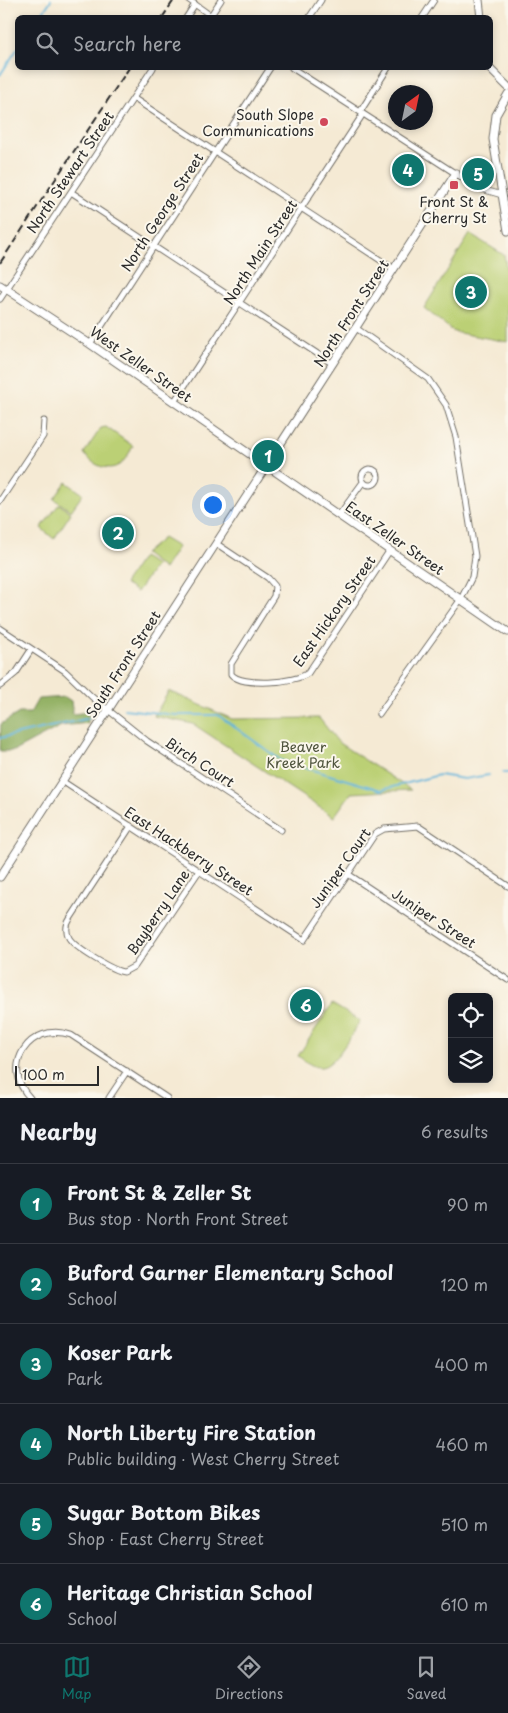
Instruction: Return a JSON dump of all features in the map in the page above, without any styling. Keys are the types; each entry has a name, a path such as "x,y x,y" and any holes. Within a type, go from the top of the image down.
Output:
{"street":[{"path":"188,0 211,15"},
{"path":"213,15 221,0"},
{"path":"311,15 321,0"},
{"path":"424,15 434,0"},
{"path":"479,0 481,15"},
{"path":"188,15 195,4"},
{"name":"North Stewart Street","path":"0,298 3,287 70,192 152,70"},
{"name":"North George Street","path":"90,344 269,70"},
{"path":"295,70 478,188 502,195"},
{"name":"North Main Street","path":"174,402 302,209 387,70"},
{"path":"491,70 508,87"},
{"path":"508,94 496,115 493,135 508,231"},
{"path":"133,98 394,270"},
{"name":"North Front Street","path":"268,466 456,173"},
{"path":"70,192 333,364"},
{"name":"West Zeller Street","path":"3,287 268,466"},
{"path":"356,328 428,379 438,390 451,416 475,556 472,577 461,599 379,714"},
{"path":"0,500 43,436 44,421"},
{"name":"East Zeller Street","path":"268,466 508,632"},
{"name":"South Front Street","path":"0,876 268,466"},
{"path":"339,515 363,482"},
{"name":"East Hickory Street","path":"217,544 268,578 275,586 274,596 231,664 231,674 242,681 291,681 308,673 390,550"},
{"name":"Birch Court","path":"0,628 65,671 92,697 110,709 146,741 281,830"},
{"path":"0,686 16,673 31,650"},
{"name":"East Hackberry Street","path":"62,780 304,940"},
{"name":"Juniper Court","path":"304,940 378,831 416,825 508,886"},
{"name":"Bayberry Lane","path":"131,826 68,922 67,932 71,941 102,962 120,972 135,966 199,871"},
{"name":"Juniper Street","path":"348,874 508,980"},
{"path":"30,1098 20,1086 19,1058 22,1049 29,1042 48,1032 60,1032 71,1036 167,1098"},
{"path":"109,1098 127,1072"}],"green space":[{"path":"470,234 504,255 508,277 508,342 454,332 424,308"},
{"path":"106,427 133,446 119,465 109,468 99,466 84,453 101,428"},
{"path":"66,482 83,494 71,511 54,499"},
{"path":"59,504 71,513 54,539 41,528"},
{"path":"163,538 178,547 164,569 144,554"},
{"path":"142,557 156,565 137,592 124,584"},
{"name":"Beaver Kreek Park","path":"169,691 232,719 319,718 339,743 411,790 351,793 334,817 193,724 154,716"},
{"path":"65,697 71,701 73,714 88,712 88,723 61,726 14,751 0,751 1,724 19,713 30,713 38,699"},
{"path":"332,1004 360,1021 331,1062 325,1066 316,1067 298,1056"}],"waterway":[{"path":"41,15 51,0"},
{"path":"0,75 15,52"},
{"path":"124,709 176,715 218,715 282,761 381,790 439,775 464,779 489,775"},
{"path":"0,738 90,718"},
{"path":"503,773 508,773"}],"railway":[{"path":"164,15 174,0"},
{"path":"0,263 128,70"}],"place":[{"name":"South Slope Communications","path":"324,122"},
{"name":"North Liberty Fire Station","path":"408,170"},
{"name":"Sugar Bottom Bikes","path":"478,174"},
{"name":"Front St & Cherry St","path":"454,185"},
{"name":"Koser Park","path":"471,292"},
{"name":"Front St & Zeller St","path":"268,456"},
{"name":"Buford Garner Elementary School","path":"118,533"},
{"name":"Heritage Christian School","path":"306,1005"}]}
